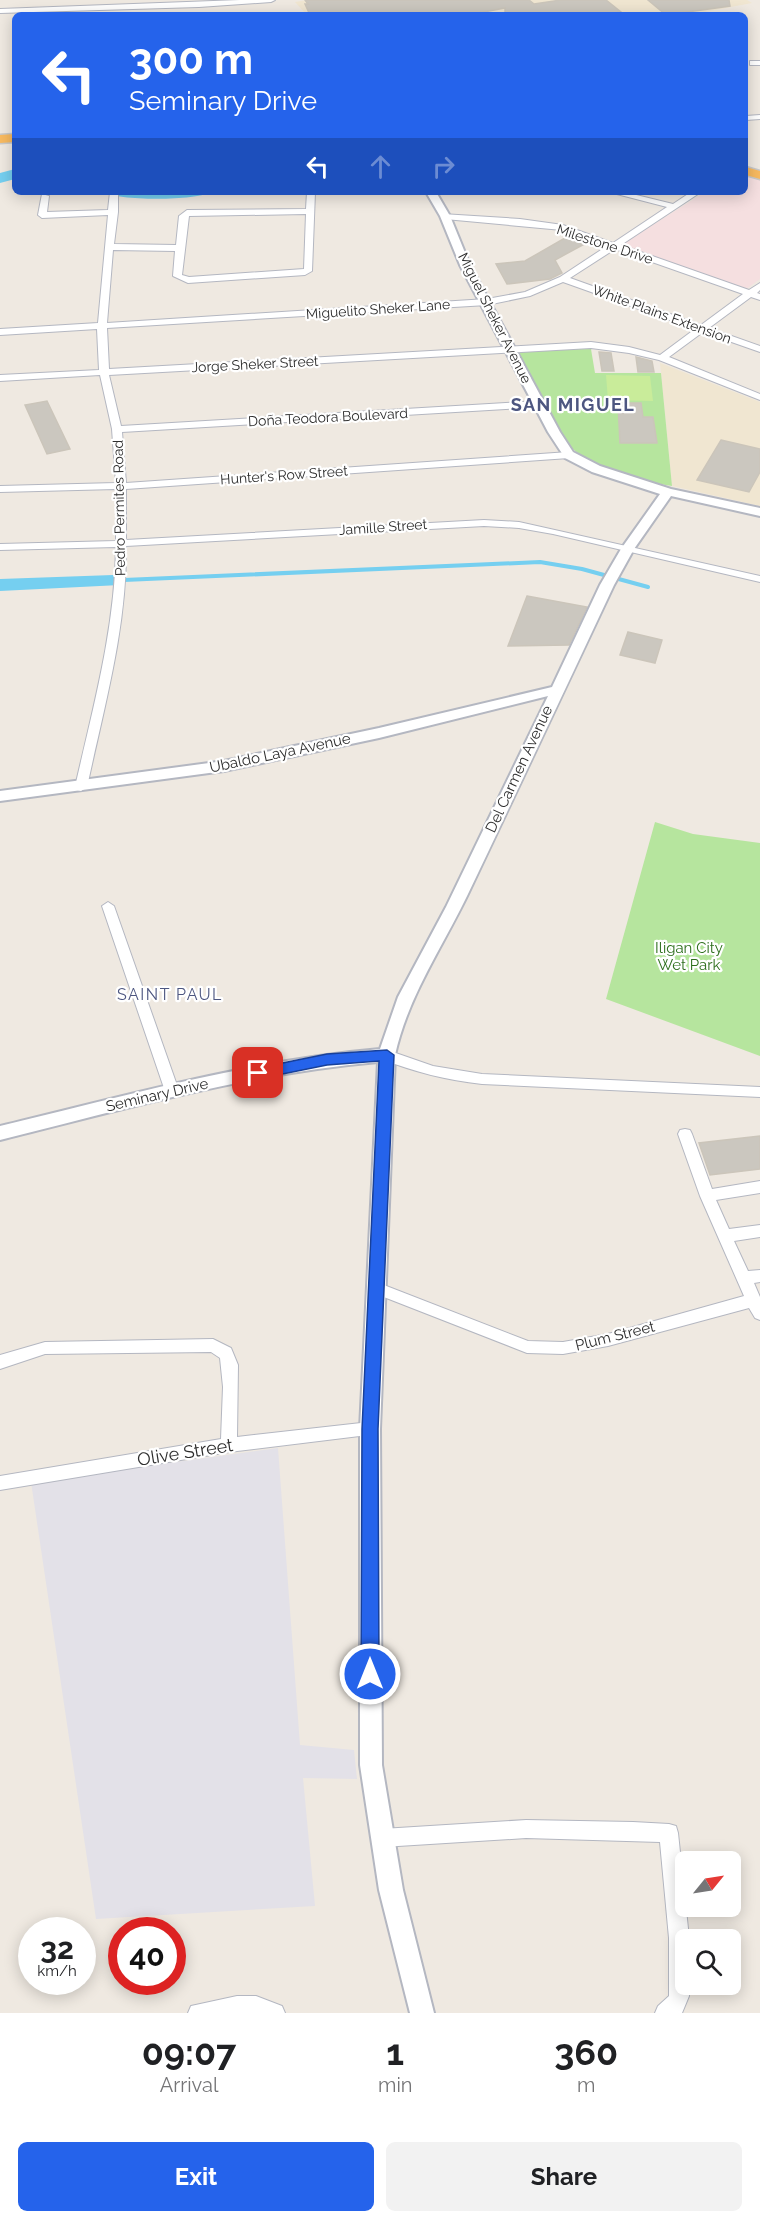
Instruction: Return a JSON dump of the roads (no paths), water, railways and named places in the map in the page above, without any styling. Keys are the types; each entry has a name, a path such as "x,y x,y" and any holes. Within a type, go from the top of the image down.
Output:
{"street":[{"path":"0,11 271,0"},
{"name":"Pedro Permites Road","path":"81,787 116,627 121,576 121,486 117,426 104,373 102,326 114,195"},
{"path":"311,195 311,211 308,271 182,280 177,276 183,216 191,211 311,211"},
{"name":"Miguel Sheker Avenue","path":"433,195 445,216 465,265 487,302 554,432 569,455 596,469 668,492 760,512"},
{"path":"626,195 672,206"},
{"name":"Miguelito Sheker Lane","path":"0,332 487,302 527,294 563,279 692,195"},
{"path":"45,196 42,214 114,212"},
{"name":"Milestone Drive","path":"445,216 563,228 760,297"},
{"path":"110,247 179,248"},
{"name":"White Plains Extension","path":"563,279 760,349"},
{"path":"663,358 760,286"},
{"name":"Jorge Sheker Street","path":"0,378 591,345 629,350 663,358 760,397"},
{"name":"Doña Teodora Boulevard","path":"117,426 537,400"},
{"name":"Hunter's Row Street","path":"0,489 121,486 569,455"},
{"name":"Del Carmen Avenue","path":"422,2013 391,1890 371,1765 370,1429 387,1055 391,1032 421,966 453,909 610,580 628,549 668,492"},
{"name":"Jamille Street","path":"0,547 60,547 484,523 519,525 553,531 760,579"},
{"name":"Ubaldo Laya Avenue","path":"0,796 81,787 224,766 556,690"},
{"path":"108,906 172,1091"},
{"path":"387,1055 416,1067 445,1075 482,1079 760,1092"},
{"name":"Seminary Drive","path":"0,1133 172,1091 327,1060 387,1055"},
{"path":"685,1134 707,1196 757,1307"},
{"path":"707,1196 760,1187"},
{"path":"725,1236 760,1231"},
{"path":"744,1278 760,1276"},
{"name":"Plum Street","path":"376,1288 527,1347 563,1348 757,1307"},
{"path":"0,1362 45,1348 213,1345 227,1354 230,1367 229,1445"},
{"name":"Olive Street","path":"0,1483 229,1445 370,1429"},
{"path":"382,1838 456,1830 594,1828 669,1833 680,1970 679,1996 675,2006 667,2012"},
{"path":"198,2013 230,2005 263,2006 275,2013"}],"waterway":[{"path":"0,178 12,175"},
{"path":"124,580 540,562 582,569 648,587"},
{"path":"0,585 113,581"}],"district":[{"name":"SAN MIGUEL","path":"573,404"},
{"name":"SAINT PAUL","path":"170,994"}],"park label":[{"name":"Iligan City Wet Park","path":"689,956"}]}
